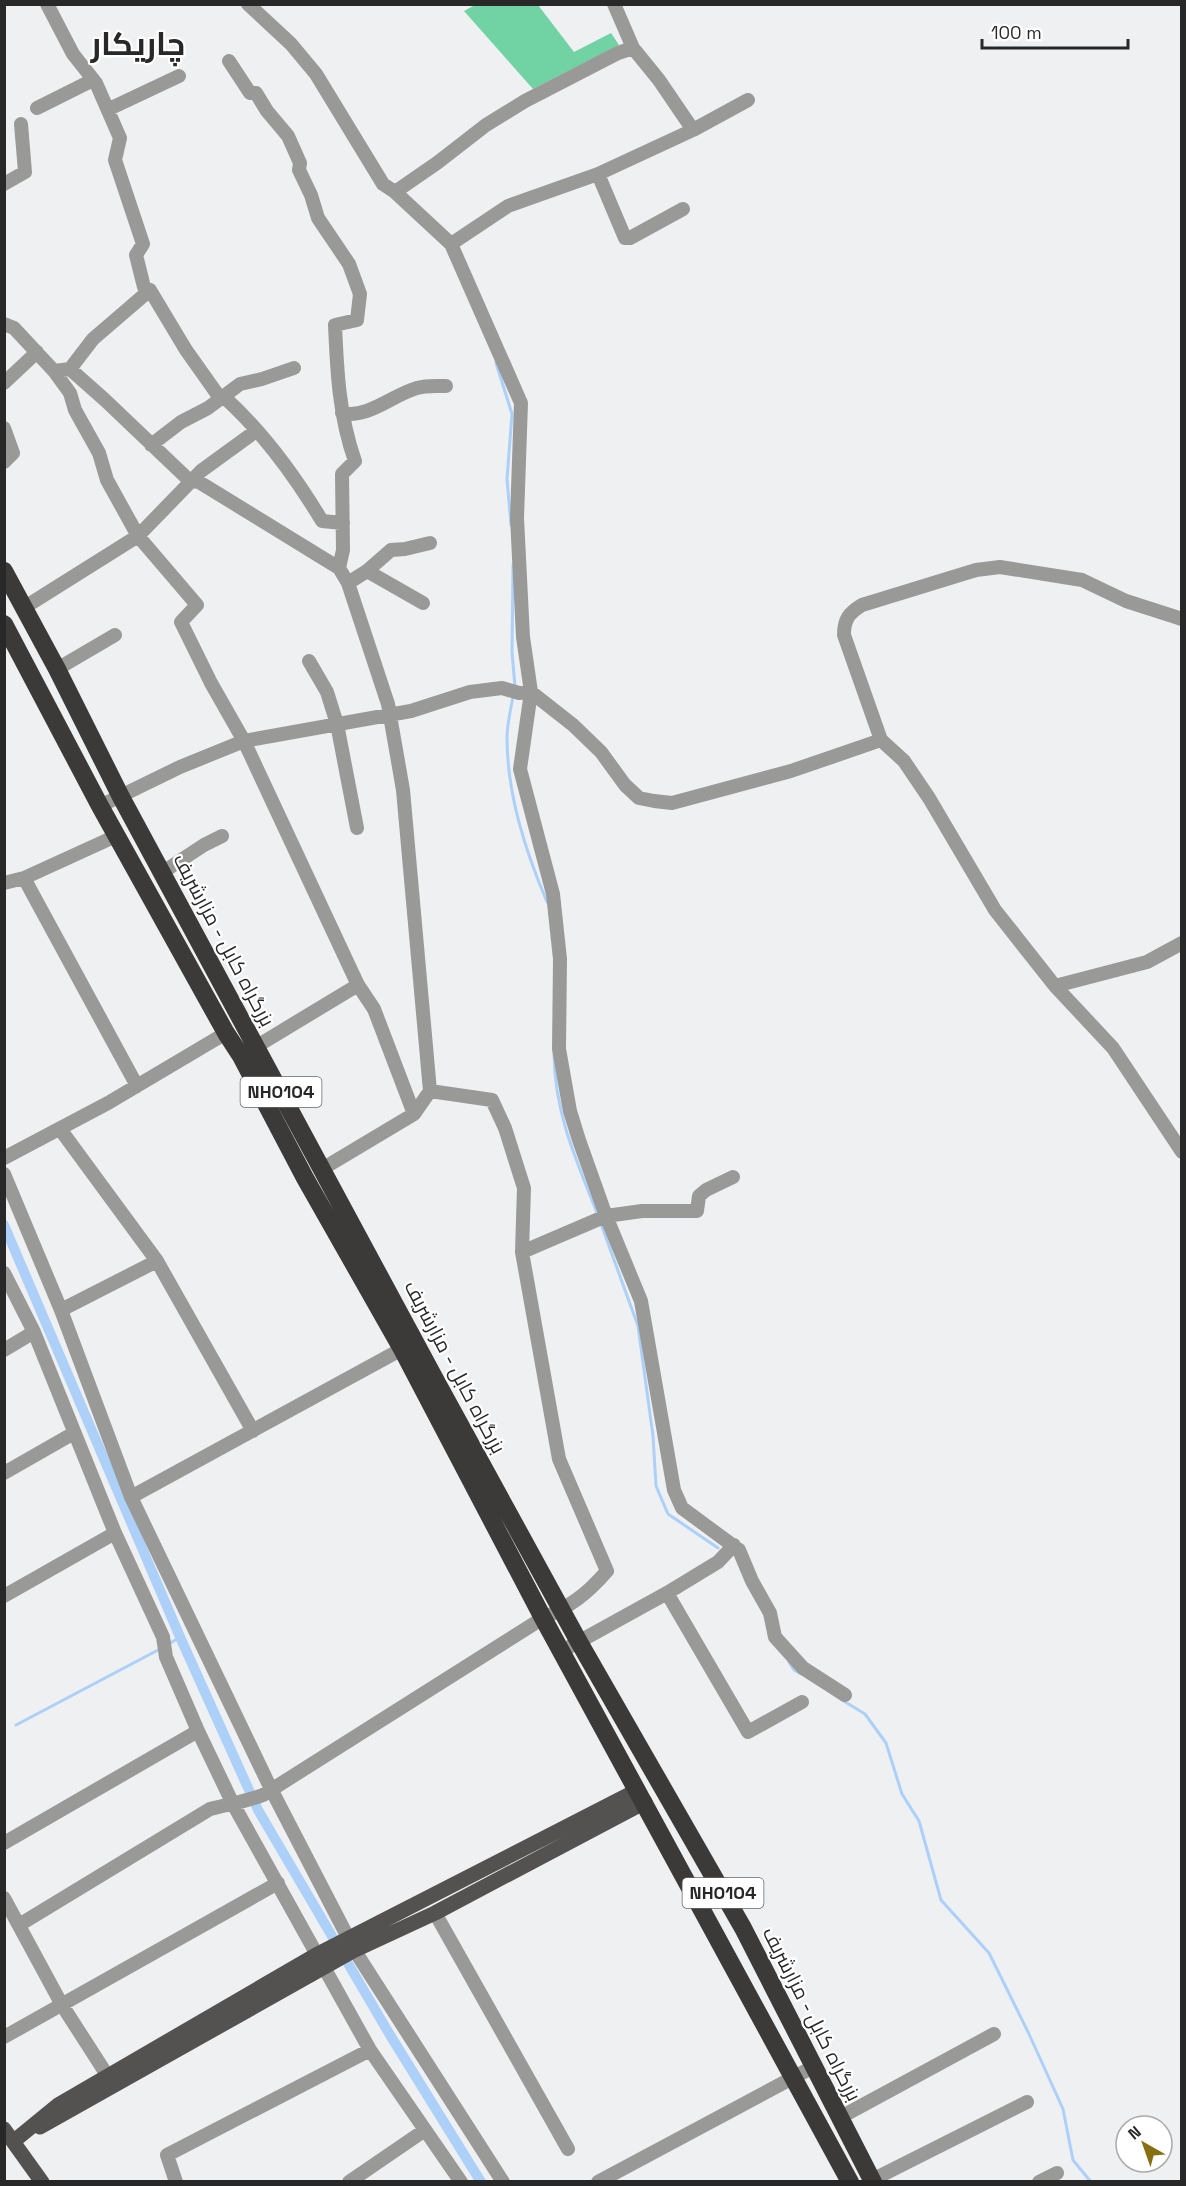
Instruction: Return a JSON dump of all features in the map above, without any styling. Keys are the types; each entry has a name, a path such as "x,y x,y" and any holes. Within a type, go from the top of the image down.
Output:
{"highway":[{"name":"بزرگراه کابل - مزارشریف","path":"4,571 57,669 121,797 579,1642 743,1928 872,2181"},
{"name":"بزرگراه کابل - مزارشریف","path":"4,624 116,836 241,1056 305,1178 402,1349 543,1618 850,2181"}],"main road":[{"path":"350,1945 435,1913 642,1796"},
{"path":"8,2139 107,2075 321,1961 419,1903 642,1796"},
{"path":"8,2139 63,2116 321,1961"},
{"path":"8,2139 42,2181"}],"street":[{"path":"47,4 73,54 96,83 120,138 115,160 143,244 136,255 144,287 150,290 186,351 222,397 239,411 295,478 322,521 343,523"},
{"path":"249,4 291,44 316,74 382,184 395,192 451,244 521,403 517,518 525,693 520,769 553,894 560,959 559,1048 573,1121 601,1218 641,1301 674,1490 682,1508 739,1550 752,1581 770,1613 775,1637 803,1668 845,1695"},
{"path":"614,4 633,48 659,80 693,130"},
{"path":"395,192 437,163 486,124 525,100 618,53 633,48"},
{"path":"229,61 250,93 256,93 267,111 288,135 318,218 349,264 360,294 357,320 335,325 337,373 342,413 346,436 355,460 342,474 343,550 339,568"},
{"path":"109,110 179,76"},
{"path":"37,108 91,81 96,83"},
{"path":"451,244 508,206 598,174 693,130 748,100"},
{"path":"4,184 25,172 21,124"},
{"path":"598,174 622,236 625,238 630,238 683,209"},
{"path":"54,371 70,369 93,339 150,290"},
{"path":"4,324 14,328 37,352 70,393 75,410 99,453 107,480 138,536 198,605 181,622 211,683 244,741 358,985 374,1009 414,1114"},
{"path":"4,383 37,352"},
{"path":"151,445 191,415 198,414 240,384 294,368"},
{"path":"70,369 190,481 199,482 339,568 348,582 383,689 403,790 430,1091 414,1114 322,1169"},
{"path":"342,413 348,414 368,409 418,387 446,386"},
{"path":"4,428 13,453 4,462"},
{"path":"25,608 138,536 201,471 256,432"},
{"path":"348,582 367,571 391,550 430,543"},
{"path":"1182,619 1126,601 1082,580 1000,567 976,570 862,605 852,611 844,621 844,635 881,740 904,761 929,798 995,910 1054,986 1113,1048 1182,1152"},
{"path":"367,571 423,603"},
{"path":"57,669 115,635"},
{"path":"309,661 327,692 337,724 357,828"},
{"path":"100,806 180,767 244,741 411,711 470,692 502,688 525,693 573,725 601,752 625,785 639,798 654,801 672,803 791,771 881,740"},
{"path":"4,883 24,878 116,836"},
{"path":"163,872 222,836"},
{"path":"24,878 137,1086"},
{"path":"1054,986 1147,963 1182,943"},
{"path":"256,1047 358,985"},
{"path":"4,1158 137,1086 226,1033"},
{"path":"19,1924 210,1809 237,1803 267,1792 543,1618 562,1609 591,1590 607,1571 559,1459 522,1252 524,1188 505,1128 492,1100 430,1091"},
{"path":"60,1129 157,1261 253,1431"},
{"path":"4,1174 61,1310 131,1497 267,1792 350,1945 503,2181"},
{"path":"522,1252 601,1218 642,1211 697,1211 699,1196 706,1190 733,1177"},
{"path":"61,1310 157,1261"},
{"path":"4,1273 34,1332 115,1533 163,1638 166,1656 198,1731 370,2050 461,2181"},
{"path":"4,1350 34,1332"},
{"path":"131,1497 402,1349"},
{"path":"4,1473 74,1432"},
{"path":"4,1596 115,1533"},
{"path":"561,1651 667,1593 718,1562 734,1545"},
{"path":"667,1593 748,1732 802,1702"},
{"path":"4,1844 198,1731"},
{"path":"4,2037 278,1883"},
{"path":"4,1898 62,2006 107,2075"},
{"path":"435,1913 568,2149"},
{"path":"839,2118 994,2034"},
{"path":"176,2181 167,2155 370,2050"},
{"path":"598,2181 813,2067"},
{"path":"872,2181 1027,2102"},
{"path":"348,2181 425,2130"},
{"path":"1039,2181 1057,2173"}],"green space":[{"path":"475,5 538,5 574,52 611,33 619,45 533,89 464,11"}],"waterway":[{"path":"496,363 512,414 507,479 511,525"},
{"path":"513,565 512,652 515,687"},
{"path":"513,696 507,737 510,780 531,862 547,902"},
{"path":"554,1055 558,1097 568,1136 598,1215"},
{"path":"601,1224 638,1326 653,1436 656,1486 668,1514 718,1548"},
{"path":"4,1225 180,1637 258,1810 390,2035 481,2182"},
{"path":"169,1644 180,1637"},
{"path":"16,1725 160,1649"},
{"path":"789,1662 794,1670 801,1674"},
{"path":"842,1700 865,1714 886,1743 902,1794 919,1821 941,1900 989,1953 1063,2109 1073,2160 1091,2182"}],"district":[{"name":"چاریکار","path":"138,44"}]}
